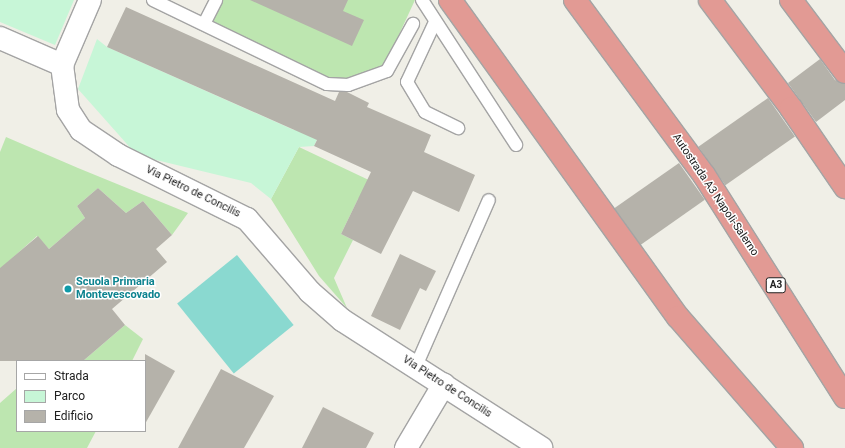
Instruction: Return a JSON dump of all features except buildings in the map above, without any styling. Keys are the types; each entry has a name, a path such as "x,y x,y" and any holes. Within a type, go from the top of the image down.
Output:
{"highway":[{"path":"450,0 678,317 792,448"},
{"name":"Autostrada A3 Napoli-Salerno","path":"575,0 704,175 845,397"},
{"path":"710,0 791,108 845,187"},
{"path":"791,0 845,72"}],"street":[{"path":"0,38 62,65 90,0"},
{"name":"Via Pietro de Concilis","path":"62,65 68,110 81,130 118,155 247,219 315,297 342,320 444,384 541,448"},
{"path":"406,448 444,384"}],"lane":[{"path":"154,0 327,84 348,85 387,71 413,24"},
{"path":"204,24 216,0"},
{"path":"422,0 516,145"},
{"path":"435,22 407,82 425,112 458,128"},
{"path":"416,366 489,200"}],"green space":[{"path":"0,0 74,0 55,45 0,22"},
{"path":"222,0 415,0 384,67 347,80 328,78 211,22"},
{"path":"97,39 107,47 294,130 326,120 314,146 299,147 271,199 251,183 152,159 134,152 78,89"},
{"path":"6,137 188,213 172,235 143,201 126,213 98,188 77,206 85,218 49,249 37,236 0,269 0,152"},
{"path":"299,147 373,182 358,199 341,234 353,240 334,278 347,308 319,276 271,199"},
{"path":"125,325 143,339 132,360 84,360"},
{"path":"16,389 16,432 95,432 87,448 0,448 0,403"}],"shaded area":[{"path":"237,255 294,325 234,373 177,303"}],"place":[{"name":"Scuola Primaria Montevescovado","path":"68,289"}]}
